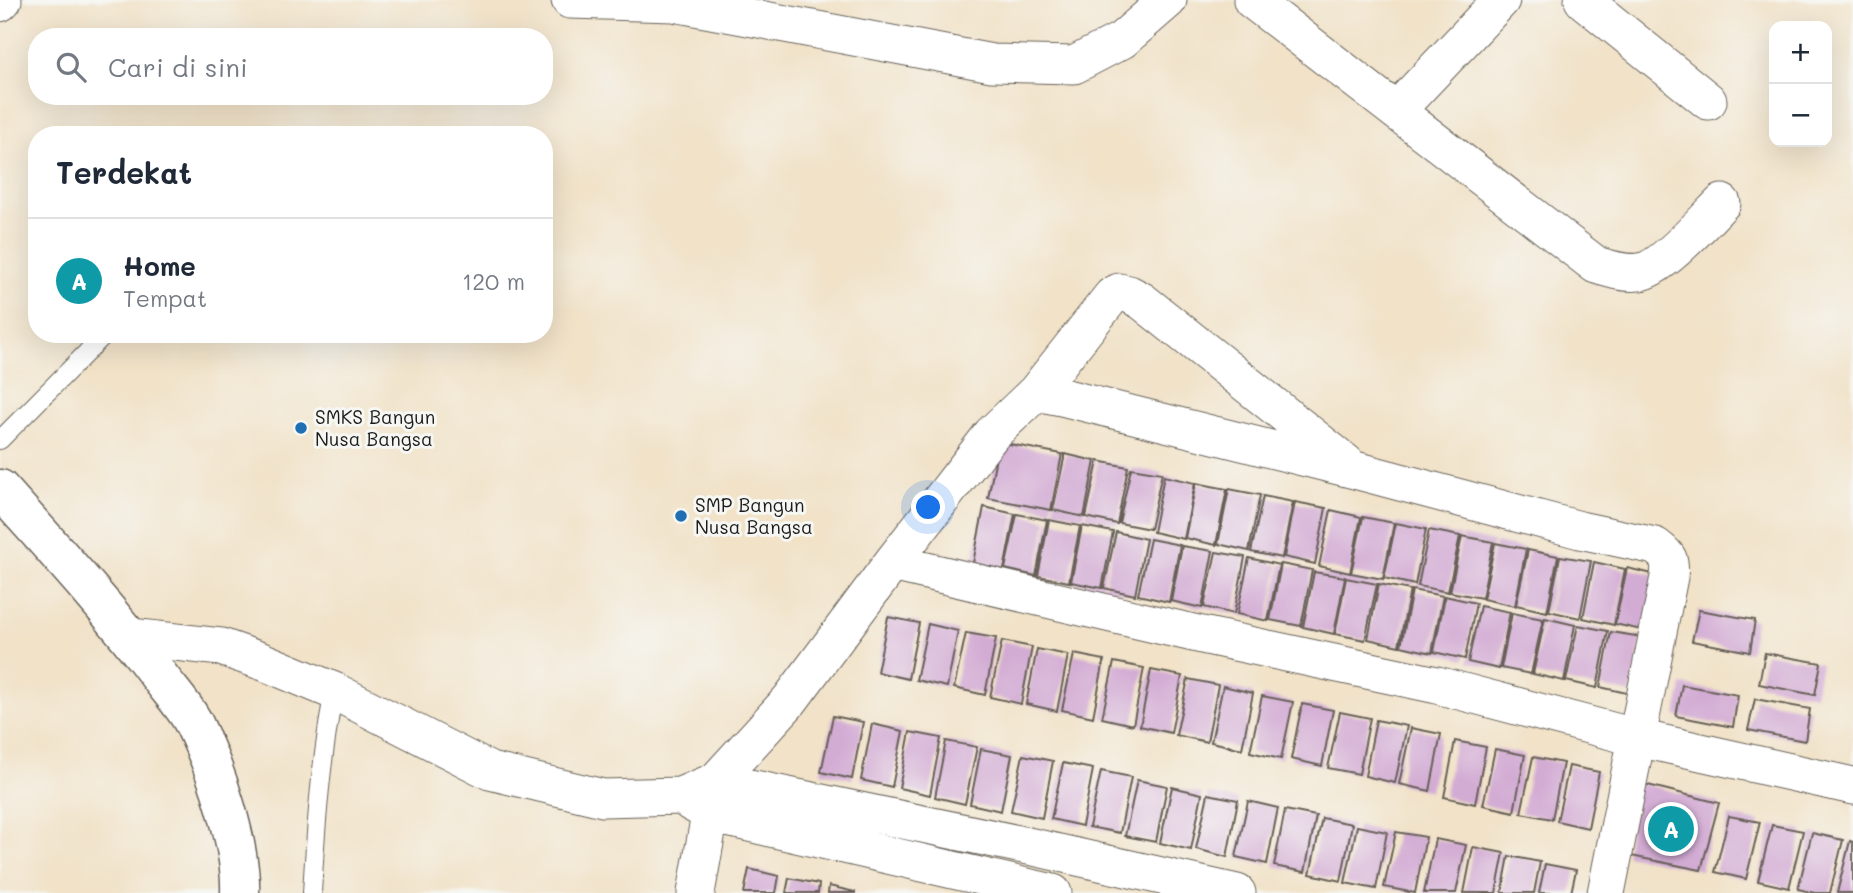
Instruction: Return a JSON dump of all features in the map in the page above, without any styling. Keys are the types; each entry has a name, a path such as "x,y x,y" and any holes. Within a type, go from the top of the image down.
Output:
{"street":[{"path":"570,0 675,1 992,63 1074,65 1122,40 1168,0"},
{"path":"1252,0 1596,265 1619,272 1642,272 1662,261 1722,203"},
{"path":"1396,111 1501,0"},
{"path":"1583,0 1708,101"},
{"path":"696,893 702,797 790,700 992,435 1036,392 1112,296 1119,292 1142,301 1355,470"},
{"path":"1036,392 1355,470 1580,530 1655,546 1665,553 1671,563 1669,577 1606,893"},
{"path":"0,489 130,637 193,722 232,828 240,893"},
{"path":"892,563 1202,635 1437,685 1638,738 1853,786"},
{"path":"130,637 221,647 334,691 489,771 603,798 702,797 1033,848 1237,893"},
{"path":"702,797 1053,893"}],"lane":[{"path":"0,440 96,343"},
{"path":"312,893 315,827 326,732 334,691"}],"building":[{"path":"999,442 1062,454 1051,510 988,498"},
{"path":"1065,454 1095,461 1084,517 1053,510"},
{"path":"1098,461 1128,467 1117,524 1086,517"},
{"path":"1131,468 1162,473 1150,529 1119,523"},
{"path":"1164,476 1195,483 1184,539 1153,532"},
{"path":"1196,483 1227,489 1216,545 1185,538"},
{"path":"1229,489 1260,495 1249,551 1218,544"},
{"path":"1263,496 1293,502 1282,558 1251,552"},
{"path":"1295,502 1326,508 1315,564 1284,557"},
{"path":"984,507 1015,514 1004,570 973,563"},
{"path":"1331,510 1361,517 1350,573 1319,566"},
{"path":"1017,514 1047,520 1036,576 1005,569"},
{"path":"1363,517 1394,523 1383,579 1351,573"},
{"path":"1049,520 1080,526 1069,582 1038,576"},
{"path":"1396,523 1426,529 1415,585 1384,578"},
{"path":"1082,526 1113,532 1102,588 1071,582"},
{"path":"1429,530 1460,536 1448,592 1418,586"},
{"path":"1116,532 1146,539 1135,595 1104,588"},
{"path":"1462,536 1493,542 1482,598 1450,592"},
{"path":"1150,539 1180,545 1169,602 1138,595"},
{"path":"1495,543 1526,549 1515,606 1483,599"},
{"path":"1182,546 1213,551 1202,608 1171,601"},
{"path":"1528,550 1558,556 1547,612 1516,605"},
{"path":"1216,552 1245,557 1234,614 1204,607"},
{"path":"1560,556 1591,561 1580,618 1549,611"},
{"path":"1249,558 1279,565 1268,621 1237,614"},
{"path":"1594,562 1625,569 1614,625 1583,618"},
{"path":"1281,564 1312,570 1301,626 1270,620"},
{"path":"1627,568 1657,575 1646,631 1615,624"},
{"path":"1314,572 1345,577 1334,634 1303,627"},
{"path":"1346,578 1377,584 1365,640 1335,634"},
{"path":"1379,584 1410,590 1399,646 1368,639"},
{"path":"1412,590 1443,596 1432,653 1401,646"},
{"path":"1445,596 1476,603 1465,659 1434,652"},
{"path":"1480,606 1510,612 1499,669 1468,662"},
{"path":"1699,610 1755,620 1750,652 1692,641"},
{"path":"1512,613 1543,619 1531,674 1501,668"},
{"path":"888,617 919,623 908,679 877,672"},
{"path":"1545,618 1575,625 1564,681 1533,674"},
{"path":"928,624 958,631 947,687 916,680"},
{"path":"1578,625 1608,631 1597,688 1566,681"},
{"path":"1611,632 1642,637 1631,694 1600,687"},
{"path":"966,633 996,638 985,695 954,688"},
{"path":"1002,641 1032,647 1021,704 990,697"},
{"path":"1037,649 1068,655 1057,711 1026,704"},
{"path":"1765,653 1821,663 1815,695 1759,684"},
{"path":"1074,654 1104,660 1093,717 1062,710"},
{"path":"1114,662 1144,668 1133,725 1102,718"},
{"path":"1151,670 1182,676 1171,733 1140,726"},
{"path":"1188,679 1218,685 1207,742 1176,735"},
{"path":"1682,685 1738,695 1733,727 1676,716"},
{"path":"1223,686 1253,693 1242,749 1211,742"},
{"path":"1262,696 1293,702 1281,759 1250,752"},
{"path":"1755,699 1810,709 1805,741 1748,730"},
{"path":"1302,704 1333,710 1322,766 1291,759"},
{"path":"1340,712 1370,718 1359,774 1328,768"},
{"path":"833,716 863,722 852,779 821,772"},
{"path":"1376,720 1407,726 1395,783 1365,776"},
{"path":"872,724 903,731 892,787 861,780"},
{"path":"1411,728 1441,734 1430,791 1399,784"},
{"path":"910,732 941,738 930,795 899,788"},
{"path":"946,741 977,747 965,804 935,797"},
{"path":"1455,741 1486,747 1475,804 1444,797"},
{"path":"981,749 1012,755 1001,811 970,804"},
{"path":"1495,749 1525,755 1514,812 1483,805"},
{"path":"1023,755 1053,761 1042,818 1011,811"},
{"path":"1533,757 1563,763 1552,819 1521,813"},
{"path":"1063,763 1093,769 1082,826 1051,819"},
{"path":"1569,766 1599,772 1588,828 1557,821"},
{"path":"1101,771 1131,777 1120,833 1089,827"},
{"path":"1137,780 1167,786 1156,842 1125,836"},
{"path":"1636,782 1719,803 1701,870 1626,855"},
{"path":"1172,787 1202,794 1191,850 1160,843"},
{"path":"1208,794 1238,800 1227,857 1196,849"},
{"path":"1248,801 1278,808 1267,864 1236,857"},
{"path":"1285,810 1316,816 1305,872 1274,866"},
{"path":"1729,816 1760,822 1746,879 1715,872"},
{"path":"1322,818 1352,824 1341,881 1310,874"},
{"path":"1772,825 1803,831 1789,888 1758,881"},
{"path":"1357,826 1387,832 1376,889 1345,883"},
{"path":"1396,832 1426,837 1415,893 1384,887"},
{"path":"1812,833 1843,840 1830,893 1798,889"},
{"path":"1435,839 1466,845 1456,893 1424,893"},
{"path":"1850,841 1853,842 1853,893 1837,893"},
{"path":"1473,847 1504,853 1496,893 1464,893"},
{"path":"1509,856 1540,862 1534,893 1502,893"},
{"path":"1545,864 1576,870 1571,893 1539,893"},
{"path":"749,869 779,876 776,893 744,893"},
{"path":"789,878 819,884 818,893 786,893"},
{"path":"829,886 855,892 855,893 828,893"}],"place":[{"name":"SMKS Bangun Nusa Bangsa","path":"301,428"},
{"name":"SMP Bangun Nusa Bangsa","path":"681,516"},
{"name":"Home","path":"1671,829"}]}
